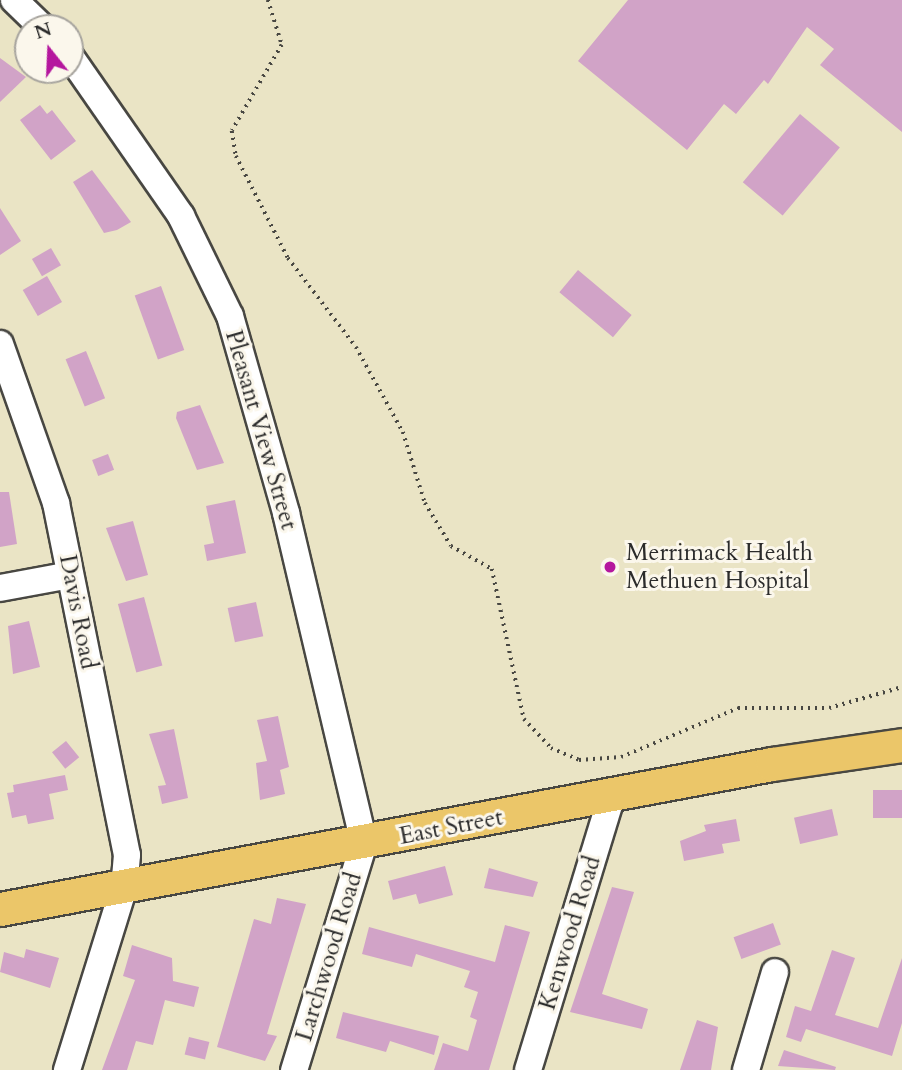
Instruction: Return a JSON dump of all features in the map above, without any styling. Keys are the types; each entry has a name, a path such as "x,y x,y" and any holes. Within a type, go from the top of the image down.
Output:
{"main road":[{"name":"East Street","path":"0,909 612,795 902,745"}],"street":[{"path":"15,0 29,14"},
{"name":"Pleasant View Street","path":"84,76 181,216 230,316 286,513 364,843"},
{"name":"Davis Road","path":"0,344 49,480 71,575 127,855 124,887 67,1070"},
{"path":"0,588 71,575"},
{"name":"Kenwood Road","path":"528,1070 612,795"},
{"name":"Larchwood Road","path":"294,1070 364,843"},
{"path":"746,1070 775,972"}],"path":[{"path":"268,0 282,45 232,131 236,156 288,258 356,347 403,432 425,503 451,546 492,569 524,719 551,748 579,760 621,757 738,708 829,708 902,687"}],"building":[{"path":"628,0 902,0 902,132 820,65 834,49 807,27 768,84 764,80 736,114 724,104 687,150 578,61"},
{"path":"0,58 14,68 14,84 19,84 0,102"},
{"path":"40,105 47,114 52,110 76,141 51,160 20,120"},
{"path":"800,114 840,147 783,216 743,182"},
{"path":"92,170 131,222 117,230 104,233 73,182"},
{"path":"0,208 21,241 0,255"},
{"path":"51,248 61,265 42,276 32,259"},
{"path":"578,270 632,315 613,337 559,292"},
{"path":"47,276 62,302 38,316 23,290"},
{"path":"161,286 184,350 158,359 135,296"},
{"path":"86,351 105,398 85,407 66,359"},
{"path":"200,405 224,463 197,470 176,418 177,412"},
{"path":"108,454 114,470 98,476 92,460"},
{"path":"0,492 9,492 17,544 0,547"},
{"path":"235,500 246,553 207,561 204,545 214,543 206,506"},
{"path":"133,521 148,575 126,581 106,528"},
{"path":"144,597 162,666 136,673 118,604"},
{"path":"256,602 263,636 235,642 228,608"},
{"path":"29,621 40,667 13,674 8,626"},
{"path":"278,716 289,767 280,770 285,794 260,800 256,763 267,761 257,720"},
{"path":"174,729 188,798 162,804 158,786 166,785 149,734"},
{"path":"66,741 79,757 65,769 52,752"},
{"path":"65,775 68,790 49,794 54,819 28,824 26,815 12,818 7,793 14,792 13,785"},
{"path":"873,790 902,790 902,818 873,818"},
{"path":"832,809 838,835 800,844 794,818"},
{"path":"736,819 740,841 722,844 724,853 684,861 680,841 706,831 704,825"},
{"path":"445,866 453,895 419,904 416,894 393,900 388,881"},
{"path":"489,868 538,882 533,897 484,888"},
{"path":"612,887 634,892 602,994 648,1009 642,1029 570,1012"},
{"path":"277,898 306,904 267,1034 277,1036 265,1061 217,1047 254,919 271,924"},
{"path":"773,923 781,945 741,959 734,937"},
{"path":"505,925 530,932 489,1070 434,1070 443,1043 468,1051 477,1020 470,1017 478,992 464,987 470,971 416,954 412,967 362,954 369,927 495,962"},
{"path":"132,945 172,958 173,981 199,987 194,1007 165,1000 153,1045 136,1041 127,1070 102,1070 135,980 123,976"},
{"path":"26,949 59,958 50,988 0,972 4,952 24,958"},
{"path":"832,950 855,958 835,1015 878,1028 902,958 902,1023 892,1056 806,1029 801,1042 786,1037 795,1006 811,1011"},
{"path":"343,1012 439,1036 434,1055 390,1041 386,1052 336,1038"},
{"path":"697,1020 718,1027 711,1070 680,1070"},
{"path":"189,1037 209,1042 205,1060 185,1054"},
{"path":"784,1050 836,1067 835,1070 778,1066"}],"place":[{"name":"Merrimack Health Methuen Hospital","path":"610,567"}]}
